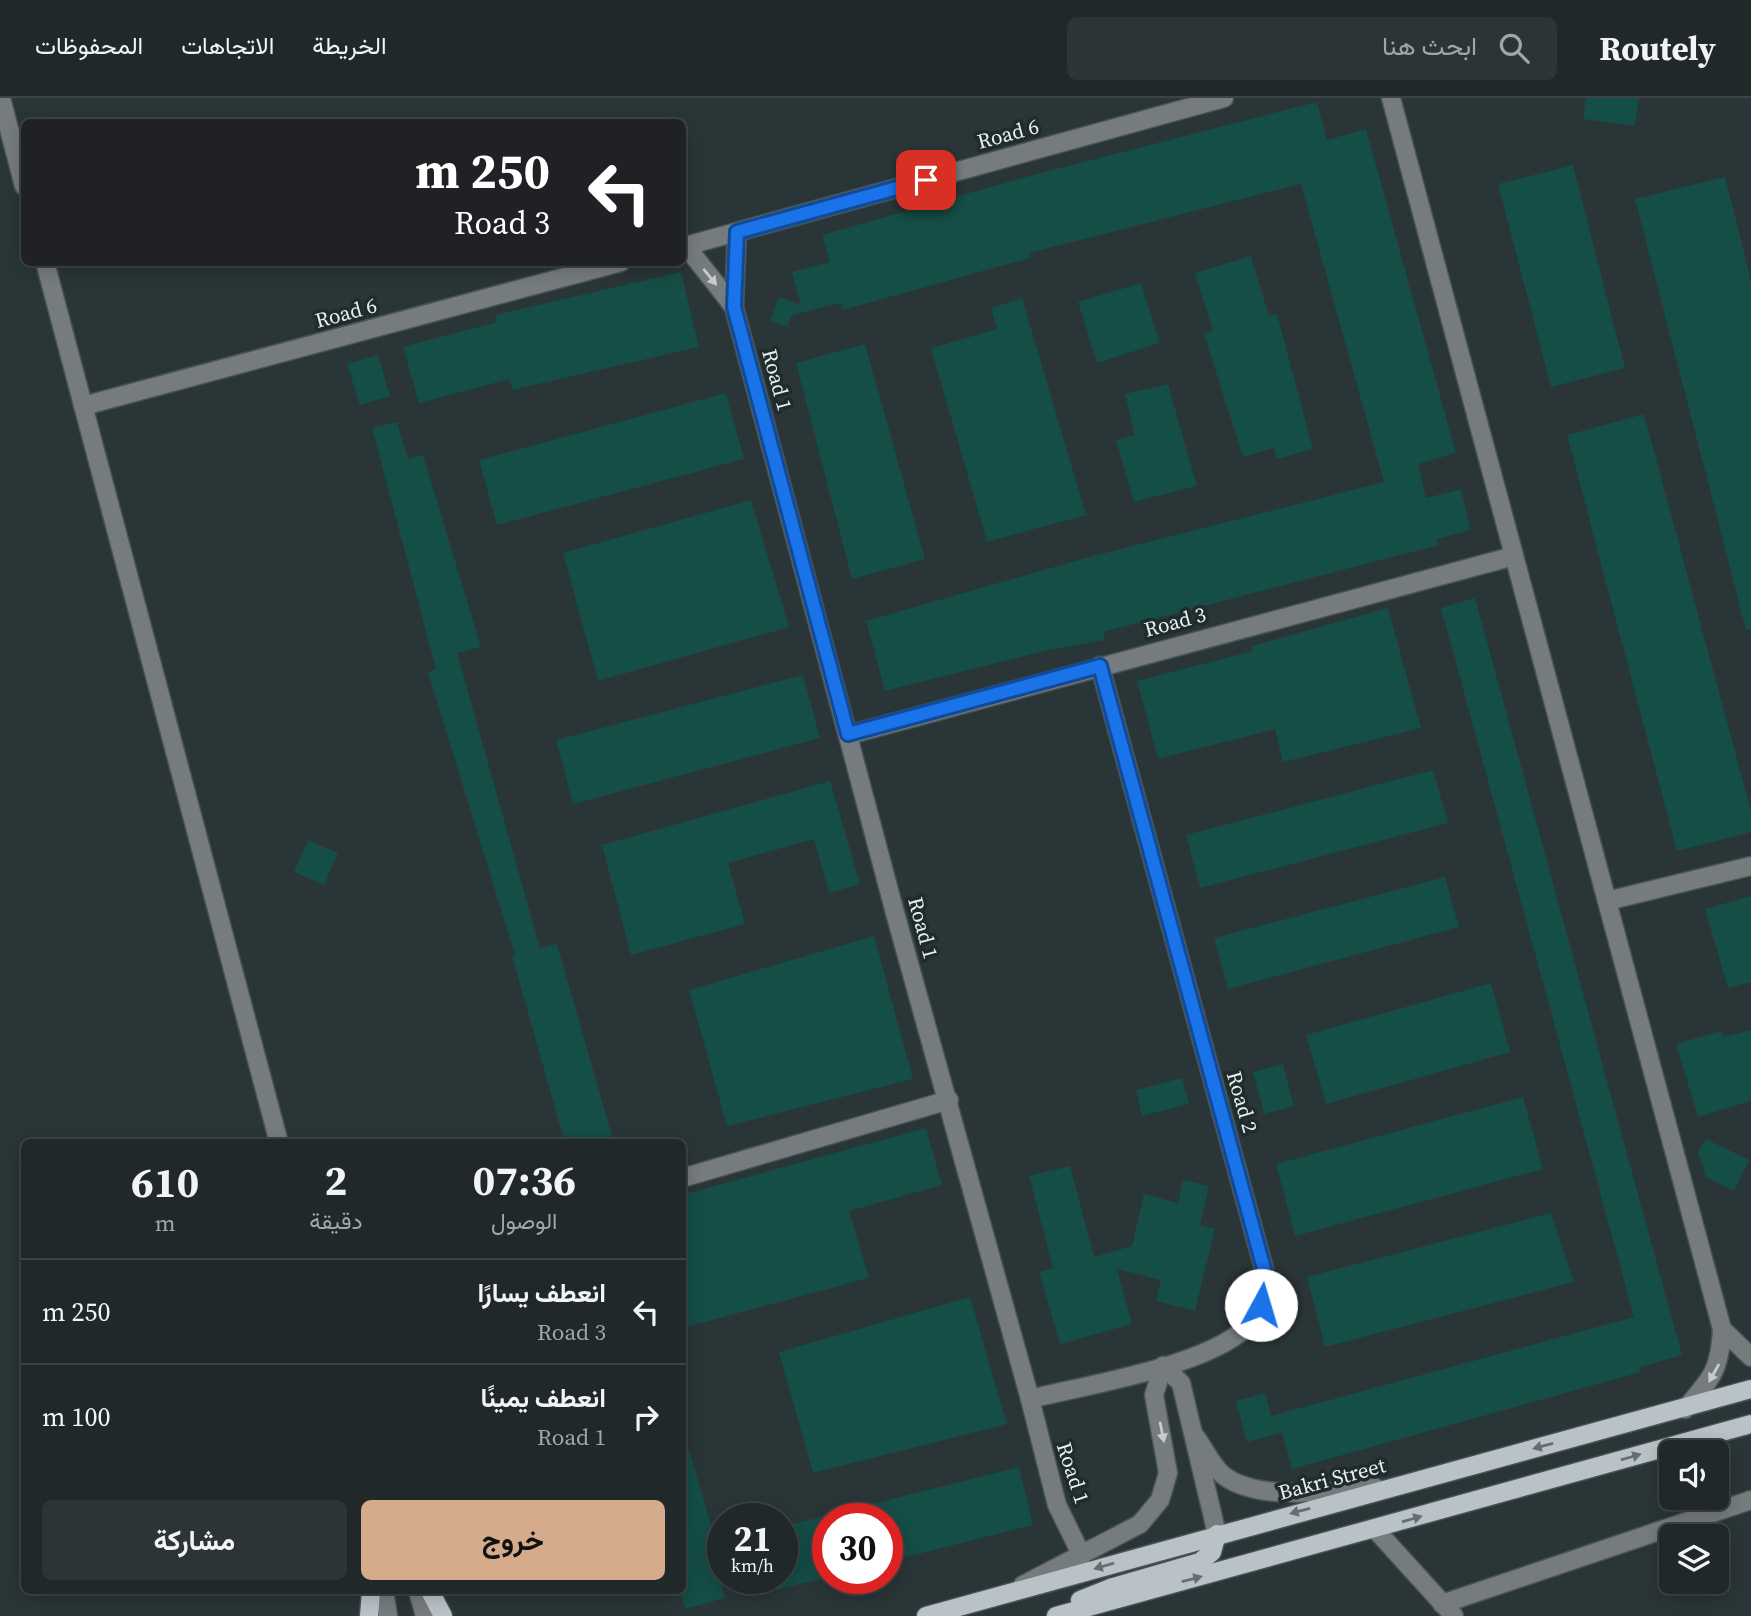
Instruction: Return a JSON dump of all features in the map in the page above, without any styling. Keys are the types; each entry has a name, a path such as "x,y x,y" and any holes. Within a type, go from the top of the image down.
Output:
{"main road":[{"name":"Bakri Street","path":"926,1616 1383,1488 1685,1409 1751,1389"},
{"path":"1054,1616 1375,1530 1751,1424"},
{"path":"1054,1616 1110,1588 1200,1562 1212,1552 1217,1534"},
{"path":"369,1616 371,1594"},
{"path":"432,1594 443,1616"}],"street":[{"path":"1,98 21,175"},
{"name":"Road 6","path":"686,246 1224,98"},
{"path":"1391,98 1722,1329 1721,1360 1708,1383 1685,1409"},
{"name":"Road 1","path":"737,232 734,307 1057,1505 1082,1556"},
{"name":"Road 1","path":"686,249 734,307"},
{"path":"46,266 278,1139"},
{"name":"Road 6","path":"83,406 606,266"},
{"name":"Road 3","path":"848,734 1514,556"},
{"name":"Road 2","path":"1030,1399 1163,1366 1226,1343 1245,1328 1261,1305 1264,1269 1100,666"},
{"path":"1607,901 1751,866"},
{"path":"686,1177 948,1100"},
{"path":"1722,1329 1751,1357"},
{"path":"1005,1594 1140,1524 1160,1500 1168,1473 1154,1395 1163,1366 1181,1383 1217,1534"},
{"path":"1195,1436 1222,1474 1244,1487 1276,1492 1383,1488"},
{"path":"1375,1530 1448,1610 1751,1500"},
{"path":"384,1594 388,1616"},
{"path":"419,1594 425,1616"}],"building":[{"path":"1586,98 1639,98 1635,126 1583,119"},
{"path":"1317,102 1327,140 1366,129 1456,453 1418,464 1426,498 1461,489 1471,530 1437,539 1439,545 1103,632 1105,640 1049,650 885,691 866,621 1082,559 1384,482 1301,184 1029,253 1030,258 843,310 841,303 792,315 787,327 770,321 779,297 801,305 792,272 830,262 822,235 1022,178"},
{"path":"1573,165 1625,368 1551,387 1498,184"},
{"path":"1725,177 1751,280 1751,630 1746,630 1635,199"},
{"path":"1251,256 1269,316 1277,314 1313,449 1277,459 1274,448 1243,457 1204,334 1213,331 1195,273"},
{"path":"681,272 699,347 512,390 510,379 419,403 403,347 497,322 495,315"},
{"path":"1141,283 1160,343 1097,363 1078,302"},
{"path":"1022,298 1086,515 987,542 931,348 997,329 991,308"},
{"path":"865,344 925,559 852,579 796,363"},
{"path":"378,355 390,396 360,405 347,364"},
{"path":"1168,384 1197,486 1134,502 1116,440 1135,435 1125,394"},
{"path":"726,393 744,459 497,525 479,460"},
{"path":"1644,414 1751,811 1751,832 1677,851 1567,435"},
{"path":"397,422 408,459 423,455 481,647 457,653 540,948 557,944 613,1139 564,1139 512,956 515,955 428,672 436,669 372,428"},
{"path":"751,500 789,627 598,681 563,553"},
{"path":"1475,598 1682,1355 1640,1367 1641,1372 1292,1469 1282,1433 1247,1442 1236,1401 1265,1393 1271,1416 1634,1317 1441,608"},
{"path":"1388,608 1421,728 1283,762 1275,729 1158,759 1137,681 1253,651 1252,646"},
{"path":"803,675 820,738 573,804 556,740"},
{"path":"1433,770 1448,823 1200,888 1186,835"},
{"path":"830,781 860,884 829,893 814,839 728,863 745,924 631,955 602,845"},
{"path":"308,840 338,853 324,885 294,872"},
{"path":"1445,877 1459,927 1228,989 1214,938"},
{"path":"1751,896 1751,982 1728,988 1705,909"},
{"path":"874,936 913,1079 727,1126 689,990"},
{"path":"1491,983 1510,1052 1326,1104 1306,1035"},
{"path":"1751,1030 1751,1101 1698,1117 1676,1044 1721,1031 1723,1037"},
{"path":"1283,1064 1294,1106 1264,1114 1253,1072"},
{"path":"1182,1078 1189,1104 1142,1116 1136,1090"},
{"path":"1523,1097 1543,1169 1295,1236 1276,1164"},
{"path":"926,1128 942,1185 849,1211 869,1278 686,1327 686,1194"},
{"path":"1706,1139 1749,1160 1734,1191 1706,1177 1698,1152"},
{"path":"1070,1166 1094,1257 1132,1246 1144,1194 1178,1203 1183,1180 1209,1186 1200,1225 1215,1229 1195,1311 1156,1301 1161,1280 1117,1269 1132,1324 1060,1344 1039,1272 1053,1268 1029,1176"},
{"path":"1551,1213 1574,1282 1325,1347 1307,1277"},
{"path":"970,1297 1007,1424 813,1473 779,1352"},
{"path":"686,1440 707,1511 707,1594 724,1594 725,1598 685,1609 681,1594 686,1594"},
{"path":"1019,1467 1033,1525 903,1558 903,1503 877,1503"},
{"path":"812,1519 812,1581 798,1584 798,1523"}],"route":[{"path":"926,180 737,232 734,307 848,734 1100,666 1264,1269 1261,1305"}]}
